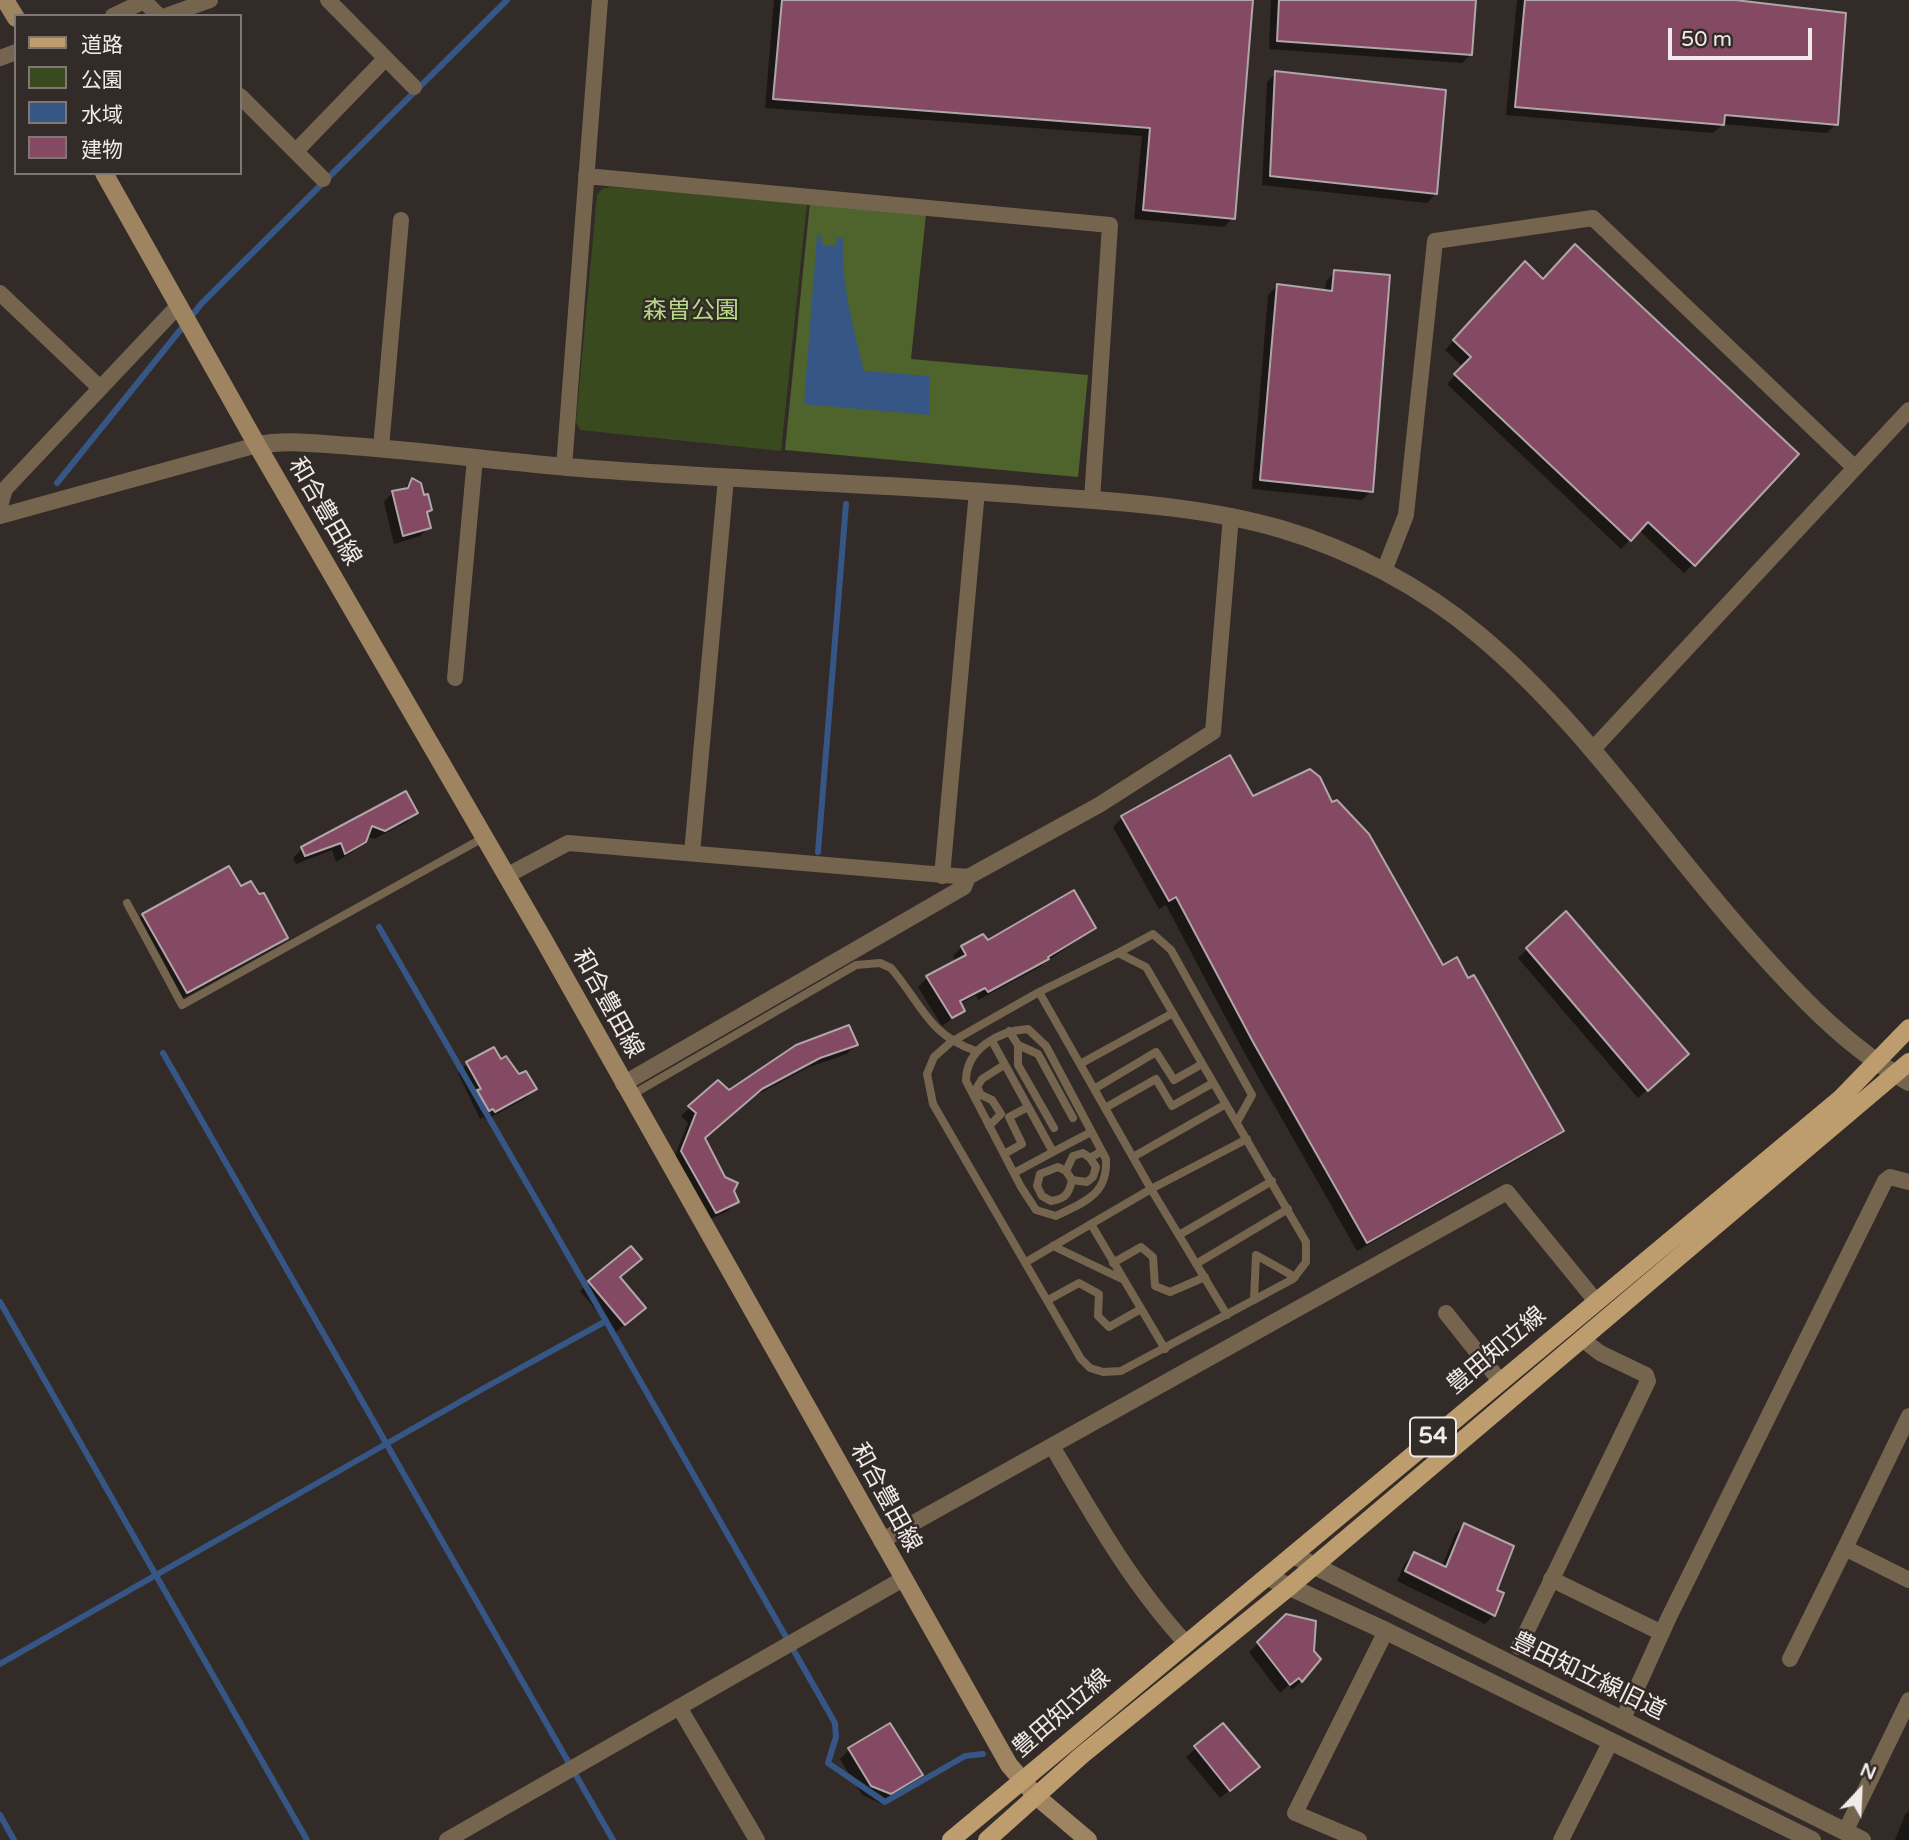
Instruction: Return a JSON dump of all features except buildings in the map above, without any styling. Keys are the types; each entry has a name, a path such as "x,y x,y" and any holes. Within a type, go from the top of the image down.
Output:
{"main road":[{"name":"和合豊田線","path":"105,175 1009,1765 1036,1796 1088,1840"},
{"name":"豊田知立線","path":"951,1840 1268,1577 1595,1300 1840,1099 1909,1028"},
{"name":"豊田知立線","path":"987,1840 1582,1339 1902,1078 1909,1062"}],"street":[{"path":"172,14 210,0"},
{"path":"328,0 414,87"},
{"path":"564,467 600,0"},
{"path":"117,14 144,1 157,14"},
{"path":"296,151 385,60"},
{"path":"242,98 323,178"},
{"path":"586,176 1110,225 1092,500"},
{"path":"1384,571 1406,515 1435,241 1593,218 1855,468"},
{"path":"381,448 401,220"},
{"path":"0,293 99,387"},
{"path":"179,304 5,489 0,511 278,441 381,448 564,467 1092,500 1231,516 1282,529 1335,548 1384,571 1475,631 1542,692 1726,915 1780,975 1841,1034 1902,1078"},
{"path":"1592,750 1909,410"},
{"path":"455,678 475,458"},
{"path":"692,853 726,478"},
{"path":"942,876 977,491"},
{"path":"506,876 568,843 968,877 1100,804 1213,733 1231,516"},
{"path":"626,1090 964,887 968,877"},
{"path":"1622,1721 1662,1633 1885,1181 1890,1177 1899,1177 1909,1182"},
{"path":"881,1541 1507,1192 1595,1300"},
{"path":"1446,1313 1500,1381"},
{"path":"1519,1647 1648,1381 1646,1375 1600,1353 1582,1339"},
{"path":"1790,1659 1909,1416"},
{"path":"1052,1446 1128,1568 1162,1617 1186,1643"},
{"path":"1845,1548 1909,1580"},
{"name":"豊田知立線旧道","path":"1293,1555 1347,1585 1862,1840"},
{"name":"豊田知立線旧道","path":"1268,1577 1386,1631 1812,1840"},
{"path":"450,1839 903,1579"},
{"path":"1551,1579 1662,1633"},
{"path":"1359,1840 1295,1813 1386,1631"},
{"path":"1845,1832 1909,1700"},
{"path":"678,1707 757,1840"},
{"path":"1561,1840 1611,1741"}],"lane":[{"path":"127,903 182,1005 483,838"},
{"path":"1118,953 1146,967 1306,1242 1306,1262 1295,1277 1121,1371 1090,1368 1081,1359 933,1104 928,1074 934,1057 951,1042 1039,992 1153,934 1171,950 1252,1095 1237,1122"},
{"path":"626,1090 856,965 880,963 891,968 938,1030 951,1042 975,1051"},
{"path":"1039,992 1151,1189 1227,1315"},
{"path":"1080,1064 1172,1013"},
{"path":"1028,1029 1046,1046 1102,1151 1107,1174 1099,1191 1056,1216 1036,1210 965,1081 966,1067 975,1051 992,1041 1009,1031 1028,1029"},
{"path":"1009,1031 1018,1045 1018,1065 1054,1128"},
{"path":"992,1041 1053,1152"},
{"path":"1018,1045 1038,1054 1073,1118"},
{"path":"1094,1089 1156,1052 1174,1080 1202,1064"},
{"path":"989,1126 1000,1114 992,1100 981,1095 977,1087 982,1079 1004,1065"},
{"path":"1105,1108 1156,1079 1172,1106 1213,1083"},
{"path":"1133,1157 1226,1104"},
{"path":"1004,1154 1022,1144 1009,1117 1028,1107"},
{"path":"1044,1134 1082,1113"},
{"path":"1014,1173 1091,1132"},
{"path":"1026,1262 1151,1189 1247,1139"},
{"path":"1090,1158 1102,1151"},
{"path":"1066,1171 1073,1156 1083,1153 1096,1167 1093,1177 1087,1182 1072,1180"},
{"path":"1058,1167 1066,1171 1072,1180 1070,1192 1062,1200 1051,1201 1042,1196 1037,1186 1040,1174 1049,1168 1058,1167"},
{"path":"1179,1235 1272,1181"},
{"path":"1062,1200 1068,1210"},
{"path":"1196,1264 1288,1209"},
{"path":"1091,1224 1165,1349"},
{"path":"1053,1246 1122,1279"},
{"path":"1113,1263 1141,1247 1153,1257 1155,1286 1170,1293 1205,1277"},
{"path":"1254,1300 1256,1255 1295,1277"},
{"path":"1048,1300 1079,1283 1099,1294 1098,1317 1109,1327 1142,1309"}],"green space":[{"name":"森曽公園","path":"611,187 807,203 781,451 580,430 576,422 597,195 602,189"},
{"path":"810,202 926,214 911,359 1088,375 1078,477 785,450"}],"water":[{"path":"817,235 821,235 823,245 836,246 837,238 843,238 846,288 864,371 930,376 929,415 804,404"}],"waterway":[{"path":"57,483 202,303 507,0"},
{"path":"818,852 846,504"},
{"path":"379,927 606,1321"},
{"path":"163,1053 613,1840"},
{"path":"0,1302 307,1840"},
{"path":"0,1664 606,1321 835,1723 836,1737 828,1763 885,1802 965,1756 983,1754"},
{"path":"0,1815 14,1840"}]}
